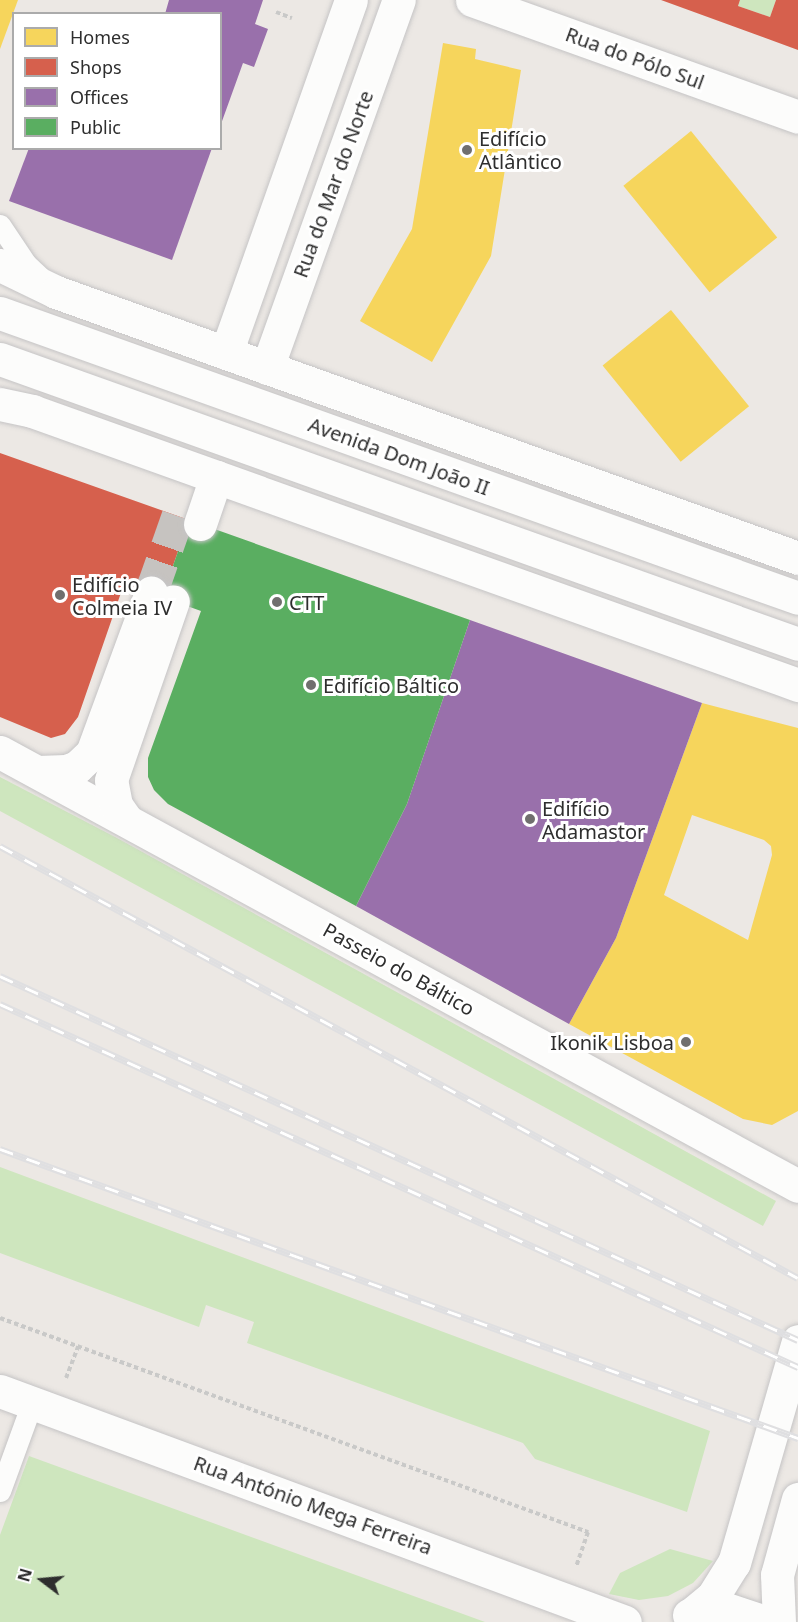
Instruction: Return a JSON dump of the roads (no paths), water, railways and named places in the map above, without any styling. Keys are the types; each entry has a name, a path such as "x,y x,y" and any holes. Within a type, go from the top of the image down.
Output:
{"street":[{"path":"226,353 351,0"},
{"name":"Rua do Mar do Norte","path":"267,368 399,0"},
{"name":"Rua do Pólo Sul","path":"472,0 798,117"},
{"name":"Avenida Dom João II","path":"0,265 56,292 798,558"},
{"path":"0,304 56,292"},
{"name":"Avenida Dom João II","path":"0,313 798,598"},
{"path":"0,359 798,644"},
{"path":"0,379 32,411"},
{"path":"0,404 32,411 798,685"},
{"path":"189,520 206,473"},
{"path":"38,772 66,771 76,768 92,753 162,597 111,780 116,805 125,818"},
{"name":"Passeio do Báltico","path":"0,752 798,1186"},
{"path":"683,1617 713,1596 734,1563 798,1341"},
{"name":"Rua António Mega Ferreira","path":"0,1391 625,1622"},
{"path":"779,1622 777,1575 798,1499"},
{"path":"683,1617 726,1609 765,1622"}],"lane":[{"path":"0,225 26,264 56,292"},
{"path":"0,1491 32,1403"}],"tunnel":[{"path":"151,593 178,516"}],"railway":[{"path":"0,846 798,1278"},
{"path":"0,976 798,1340"},
{"path":"0,1004 798,1367"},
{"path":"0,1149 798,1438"}],"place":[{"name":"Edifício Atlântico","path":"467,150"},
{"name":"Edifício Colmeia IV","path":"60,595"},
{"name":"CTT","path":"277,602"},
{"name":"Edifício Báltico","path":"311,685"},
{"name":"Edifício Adamastor","path":"530,819"},
{"name":"Ikonik Lisboa","path":"686,1042"}]}
